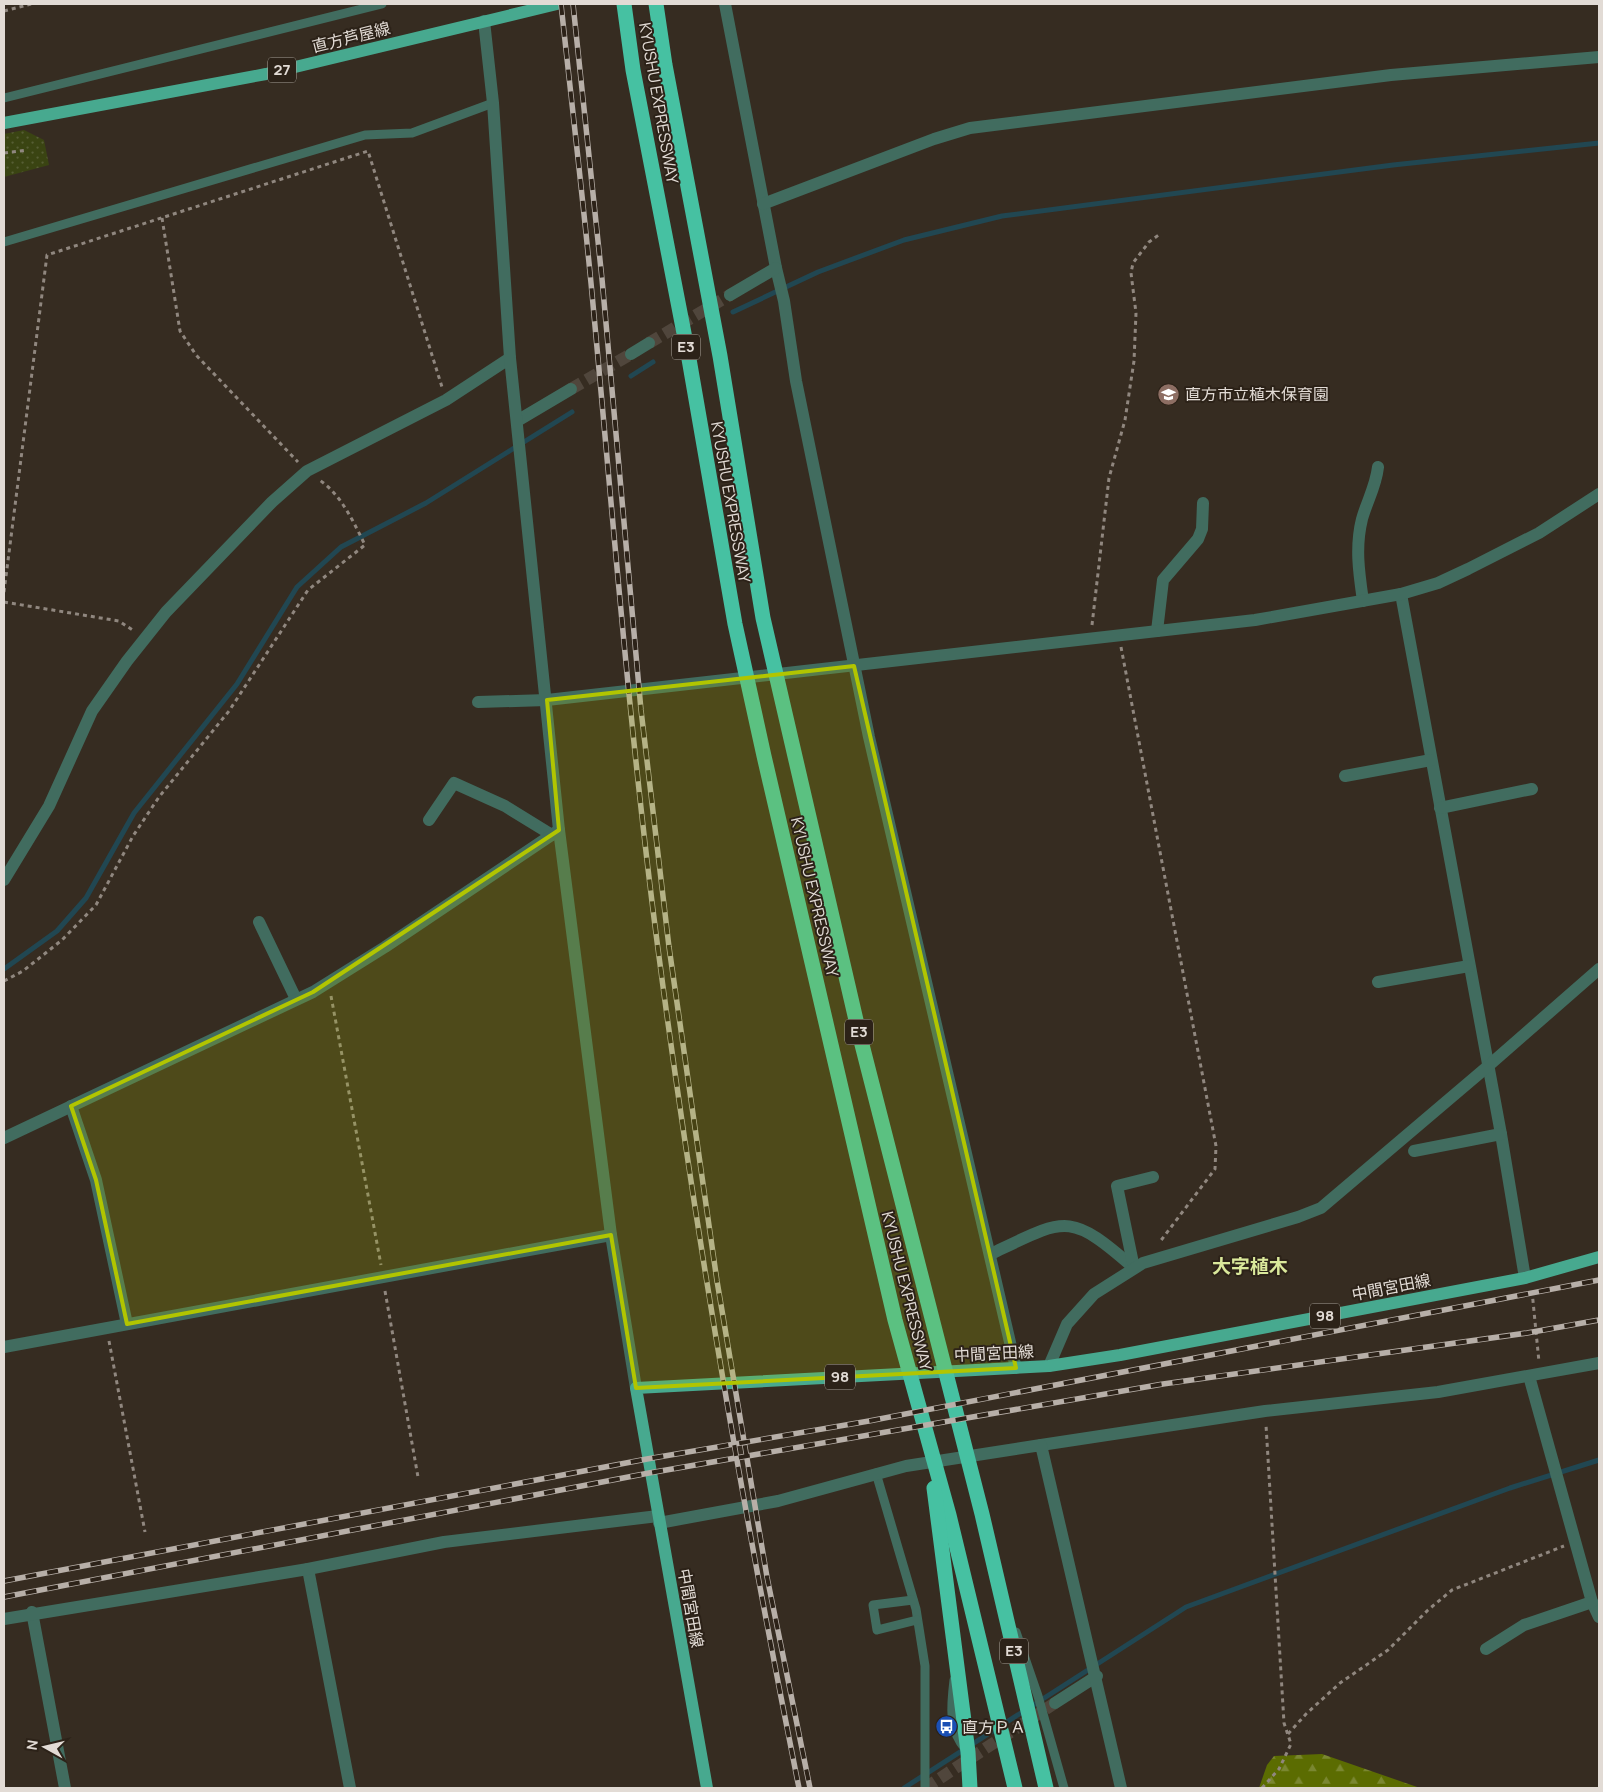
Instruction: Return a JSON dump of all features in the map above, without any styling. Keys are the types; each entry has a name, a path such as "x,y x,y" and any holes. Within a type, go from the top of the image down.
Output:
{"highway":[{"name":"KYUSHU EXPRESSWAY","path":"624,4 634,70 687,350 735,624 895,1320 928,1442 943,1516 1015,1788"},
{"name":"KYUSHU EXPRESSWAY","path":"656,4 665,65 720,356 764,618 859,1032 982,1514 1046,1788"},
{"path":"943,1516 957,1664 968,1752 970,1788"}],"main road":[{"name":"直方芦屋線","path":"4,122 266,74 556,4"},
{"name":"中間宮田線","path":"707,1788 636,1388 1049,1366 1130,1354 1528,1281 1599,1257"}],"street":[{"path":"725,4 763,204 784,301 796,381 854,666 1016,1368"},
{"path":"484,21 493,103 510,358 547,700 556,832 611,1235 636,1388"},
{"path":"763,204 934,139 970,128 1391,75 1599,57"},
{"path":"730,295 777,272"},
{"path":"631,354 649,343"},
{"path":"4,880 49,806 92,711 166,612 272,502 307,471 446,400 510,358"},
{"path":"517,425 571,389"},
{"path":"1362,601 1357,556 1358,538 1362,518 1376,481 1378,467"},
{"path":"478,702 547,700 1254,620 1401,594 1438,583 1468,569 1539,533 1599,494"},
{"path":"1157,631 1163,580 1198,538 1202,529 1203,503"},
{"path":"1401,594 1528,1281"},
{"path":"1345,776 1432,760"},
{"path":"429,820 454,783 556,832"},
{"path":"1440,808 1532,789"},
{"path":"4,1138 329,982 556,832"},
{"path":"259,922 296,999"},
{"path":"1378,982 1469,966"},
{"path":"1049,1366 1067,1324 1094,1294 1138,1265 1298,1217 1321,1208 1599,969"},
{"path":"71,1106 96,1180 127,1324"},
{"path":"1414,1151 1501,1134"},
{"path":"1138,1265 1117,1186 1153,1177"},
{"path":"990,1254 1040,1231 1059,1225 1078,1227 1100,1238 1138,1265"},
{"path":"4,1347 611,1235"},
{"path":"4,1619 32,1612 308,1568 444,1542 659,1520 778,1501 906,1466 1265,1412 1438,1392 1599,1364"},
{"path":"1534,1374 1575,1542 1592,1602 1599,1617"},
{"path":"1041,1445 1097,1676 1121,1788"},
{"path":"308,1568 350,1788"},
{"path":"1486,1649 1524,1625 1592,1602"},
{"path":"32,1612 65,1788"},
{"path":"1055,1703 1097,1676"}],"lane":[{"path":"4,98 382,4"},
{"path":"4,242 364,135 412,132 493,103"},
{"path":"876,1473 913,1600 925,1666 925,1788"},
{"path":"997,1575 1038,1696 1064,1788"},
{"path":"913,1600 873,1605 877,1630 917,1620"}],"path":[{"path":"4,11 31,4"},
{"path":"4,153 28,150"},
{"path":"4,592 47,255 368,151 446,400"},
{"path":"4,981 23,970 62,940 96,905 143,821 159,797 230,711 308,590 365,545 348,511 326,484 307,471 196,355 180,332 162,218"},
{"path":"1091,638 1109,478 1125,420 1134,361 1136,314 1132,273 1133,264 1149,242 1160,234"},
{"path":"4,602 119,621 145,638"},
{"path":"1119,635 1216,1146 1214,1169 1196,1196 1138,1265"},
{"path":"329,982 418,1477"},
{"path":"1528,1281 1534,1374"},
{"path":"106,1328 145,1532"},
{"path":"1262,1788 1279,1769 1291,1744 1284,1723 1265,1412"},
{"path":"1288,1734 1306,1714 1340,1683 1388,1650 1428,1610 1452,1590 1575,1542"}],"highlighted area":[{"path":"854,666 1016,1368 636,1388 611,1235 127,1324 96,1180 71,1106 313,992 559,830 547,700"}],"green space":[{"path":"24,130 44,140 49,165 4,177 4,134"},
{"path":"1322,1754 1420,1788 1259,1788 1267,1765 1274,1756"}],"waterway":[{"path":"733,312 818,272 904,240 1002,216 1393,165 1599,143"},
{"path":"631,376 653,362"},
{"path":"4,969 57,931 86,898 134,813 237,684 297,587 341,547 426,503 572,412"},
{"path":"904,1788 1186,1607 1510,1488 1599,1460"}],"tunnel":[{"path":"649,343 730,295"},
{"path":"571,389 631,354"},
{"path":"925,1788 1055,1703"}],"railway":[{"path":"561,4 591,283 638,783 672,1055 721,1370 778,1684 799,1788"},
{"path":"573,4 602,279 641,710 669,947 717,1281 767,1577 810,1788"},
{"path":"4,1581 647,1459 869,1421 1599,1280"},
{"path":"4,1597 649,1473 1163,1384 1527,1333 1599,1320"}],"place":[{"name":"直方市立植木保育園","path":"1169,394"},
{"name":"直方ＰＡ","path":"946,1727"}],"district":[{"name":"大字植木","path":"1250,1266"}]}
